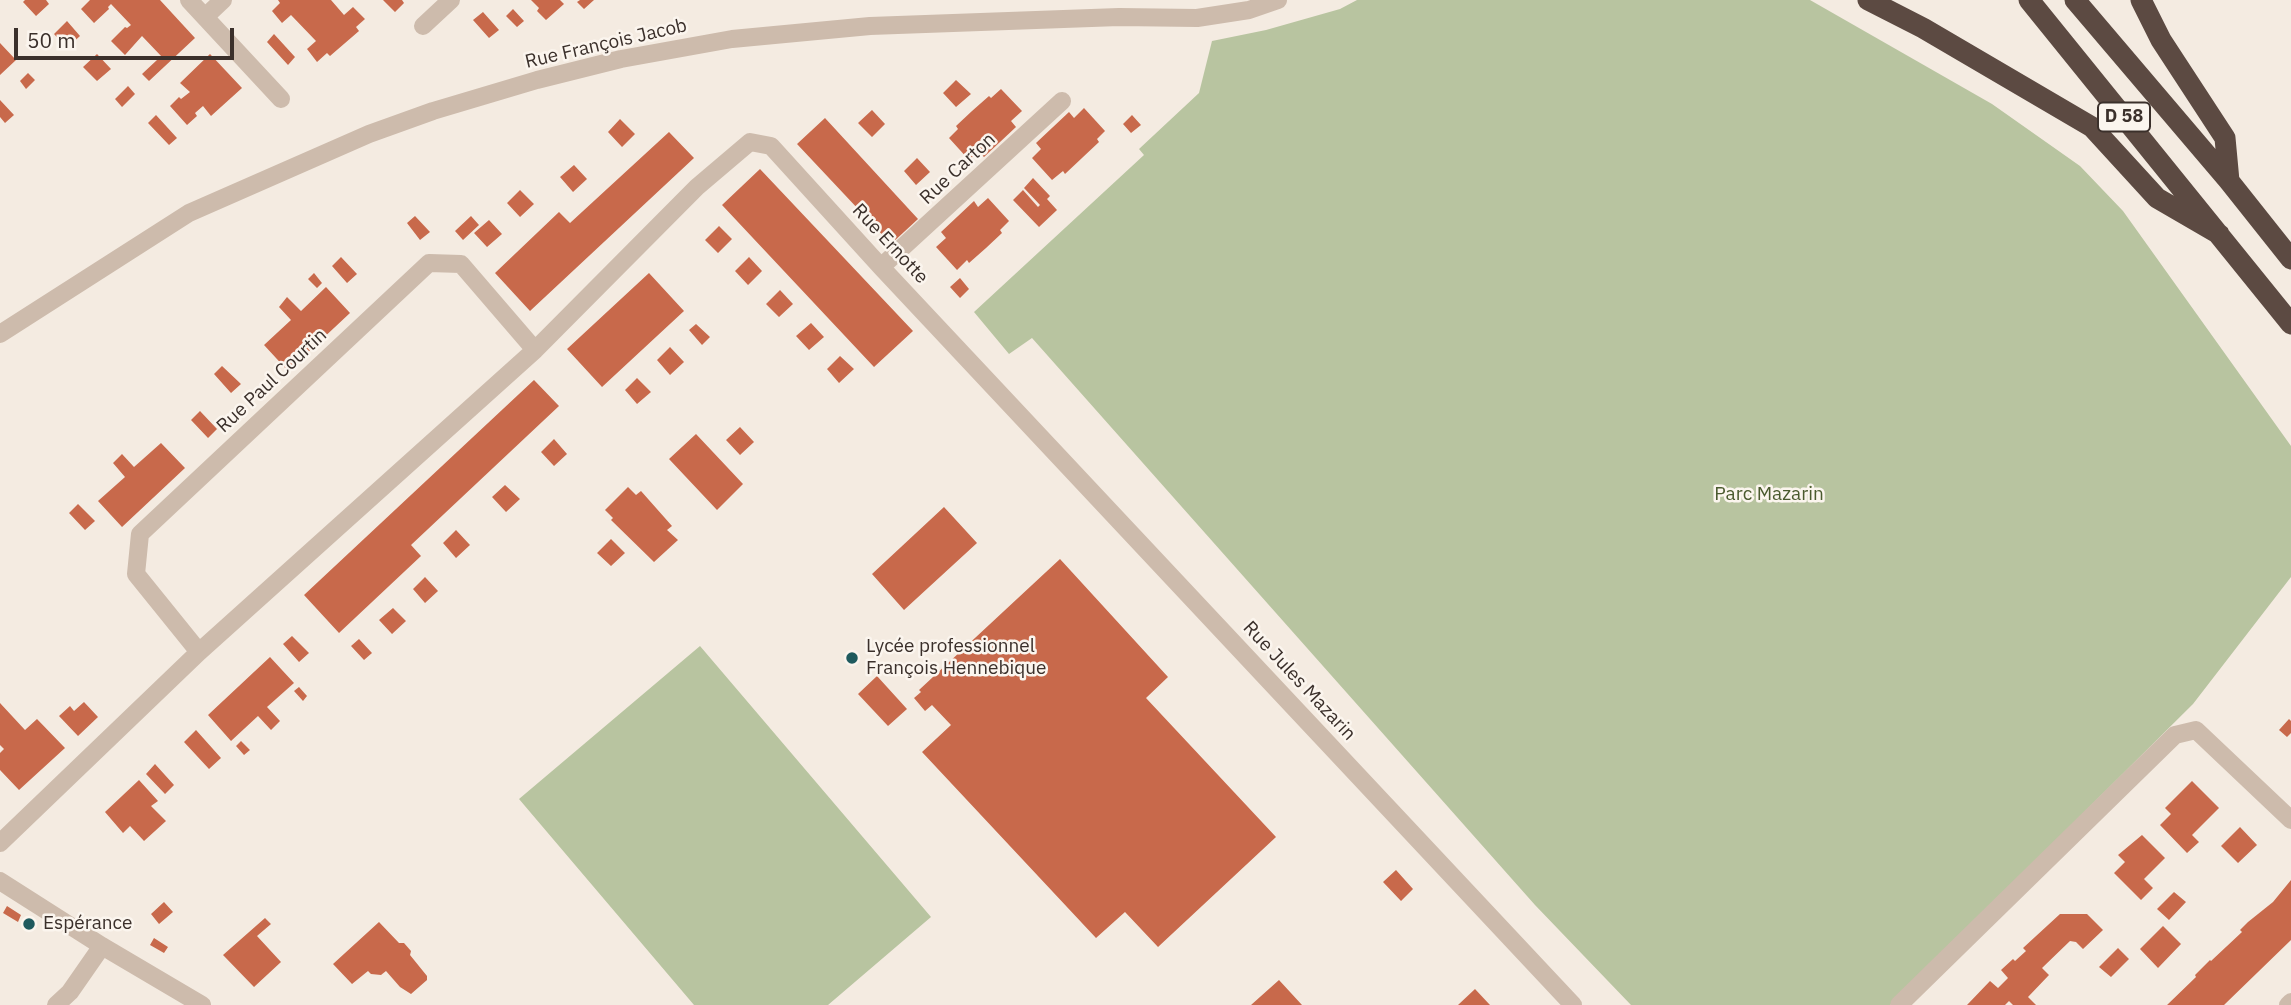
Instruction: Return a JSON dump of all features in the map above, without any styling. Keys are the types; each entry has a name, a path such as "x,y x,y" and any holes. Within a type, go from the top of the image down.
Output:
{"highway":[{"path":"1868,0 1923,28 2092,127 2157,198 2219,234"},
{"name":"D 58","path":"2029,0 2291,324"},
{"name":"D 58","path":"2075,0 2230,181 2291,259"},
{"path":"2141,0 2161,40 2225,138 2230,181"}],"street":[{"path":"189,0 281,99"},
{"path":"205,17 223,0"},
{"path":"423,26 451,0"},
{"name":"Rue François Jacob","path":"0,334 189,213 369,134 433,111 537,80 621,59 732,39 870,26 1119,17 1197,18 1249,9 1278,0"},
{"name":"Rue Carton","path":"881,267 1062,101"},
{"name":"Rue Ernotte","path":"535,350 697,187 750,142 771,146 881,267 994,385"},
{"name":"Rue Paul Courtin","path":"199,652 136,574 140,534 429,263 461,264 535,350"},
{"path":"0,843 199,652 535,350"},
{"name":"Rue Jules Mazarin","path":"994,385 1573,1005"},
{"path":"1899,1005 2175,735 2196,730 2291,820"},
{"path":"0,881 202,1005"},
{"path":"56,1005 70,992 102,946"}],"green space":[{"name":"Parc Mazarin","path":"1357,0 1810,0 1992,104 2080,166 2123,211 2291,446 2291,577 2193,704 1890,1005 1631,1005 1535,905 1032,338 1009,354 974,312 1144,155 1139,149 1199,93 1212,41 1266,30 1340,9"},
{"path":"700,646 931,917 828,1005 694,1005 519,799"}],"building":[{"path":"46,0 49,4 36,16 23,2"},
{"path":"90,0 160,0 195,38 149,81 142,74 162,57 142,36 125,55 111,41 125,27 131,25 111,4 94,23 81,9"},
{"path":"278,0 331,0 344,15 353,7 365,19 356,27 359,31 330,56 327,53 317,62 307,49 316,41 291,15 282,23 272,11 280,3"},
{"path":"383,0 402,0 404,3 395,12"},
{"path":"531,0 560,0 564,4 546,20"},
{"path":"594,0 584,9 577,2"},
{"path":"513,9 524,21 517,27 506,16"},
{"path":"483,12 499,30 489,38 473,20"},
{"path":"67,21 80,36 67,48 54,34"},
{"path":"274,34 295,57 288,65 267,42"},
{"path":"0,43 16,60 0,75"},
{"path":"97,54 111,69 97,81 83,67"},
{"path":"210,54 242,88 211,116 203,106 187,125 170,106 179,97 181,99 190,92 180,83"},
{"path":"28,73 35,80 26,89 20,81"},
{"path":"956,80 971,94 956,107 943,93"},
{"path":"128,86 135,94 122,107 115,99"},
{"path":"1001,89 1022,111 1011,121 1016,127 984,157 978,151 969,160 949,138 958,129 956,126 989,96 991,98"},
{"path":"0,100 14,115 5,123 0,117"},
{"path":"1084,108 1105,131 1097,139 1099,142 1065,174 1063,171 1052,180 1032,158 1041,149 1036,143 1069,112 1074,118"},
{"path":"872,110 885,124 872,137 858,123"},
{"path":"156,115 177,138 169,145 148,123"},
{"path":"1132,115 1141,125 1131,133 1123,124"},
{"path":"825,118 918,219 891,244 797,144"},
{"path":"620,119 635,134 622,147 608,132"},
{"path":"669,132 694,158 530,311 495,273 559,212 570,223"},
{"path":"917,158 930,172 916,185 904,171"},
{"path":"574,165 587,179 573,192 560,177"},
{"path":"760,169 913,331 874,367 722,205"},
{"path":"1033,178 1050,196 1047,199 1057,210 1039,227 1013,200 1023,190 1038,207 1040,205 1024,188"},
{"path":"520,190 534,204 520,217 507,203"},
{"path":"988,198 1009,221 1000,230 1002,233 969,263 967,260 957,270 936,247 946,238 941,232 974,201 978,207"},
{"path":"415,216 430,232 420,240 407,223"},
{"path":"471,216 479,225 463,240 455,231"},
{"path":"489,220 502,234 487,247 474,233"},
{"path":"719,226 732,239 718,253 705,240"},
{"path":"341,257 357,274 347,283 332,266"},
{"path":"749,257 762,271 748,285 735,271"},
{"path":"314,273 322,283 317,288 308,279"},
{"path":"649,273 684,311 602,387 567,349"},
{"path":"960,278 969,289 960,298 950,287"},
{"path":"326,287 350,313 288,371 264,345 291,320 279,307 287,297 301,311"},
{"path":"780,290 793,304 779,317 766,304"},
{"path":"811,323 824,337 809,350 796,336"},
{"path":"696,324 710,337 702,345 689,330"},
{"path":"670,347 684,362 670,375 657,360"},
{"path":"840,356 854,369 839,383 827,369"},
{"path":"222,366 241,384 231,393 214,374"},
{"path":"637,378 651,392 637,404 625,390"},
{"path":"534,380 559,406 411,545 421,556 339,633 304,595"},
{"path":"200,411 217,429 208,438 191,420"},
{"path":"740,427 754,442 740,455 726,440"},
{"path":"696,434 743,484 717,510 669,459"},
{"path":"554,439 567,454 554,466 541,452"},
{"path":"161,443 185,468 122,527 98,501 125,477 113,463 122,454 134,467"},
{"path":"505,485 520,499 506,512 492,497"},
{"path":"628,487 636,495 641,491 672,526 667,530 678,540 654,562 611,520 613,518 605,510"},
{"path":"78,504 95,521 85,530 69,513"},
{"path":"944,507 977,543 904,610 872,574"},
{"path":"456,530 470,545 456,558 443,543"},
{"path":"611,539 625,553 611,566 597,553"},
{"path":"1060,559 1168,677 1146,698 1276,837 1158,947 1125,912 1096,938 922,752 951,725 932,705 925,711 914,698 921,692 919,690"},
{"path":"425,577 438,591 425,603 413,589"},
{"path":"393,608 406,621 392,634 379,620"},
{"path":"292,636 309,653 299,662 283,644"},
{"path":"359,639 372,653 364,660 351,646"},
{"path":"270,657 294,683 267,707 280,721 271,730 258,716 231,741 208,715"},
{"path":"877,676 907,709 888,726 858,694"},
{"path":"299,687 307,696 303,701 294,691"},
{"path":"84,702 98,717 78,736 59,716 70,706 74,711"},
{"path":"0,703 25,730 37,719 65,748 19,790 0,770 0,753 4,749 0,745"},
{"path":"2289,719 2291,733 2287,737 2279,730"},
{"path":"196,730 221,758 209,769 184,742"},
{"path":"241,741 250,750 244,755 236,746"},
{"path":"155,764 174,785 165,794 146,774"},
{"path":"139,780 158,801 151,806 166,821 144,841 130,826 123,833 105,812"},
{"path":"2192,781 2219,808 2192,835 2199,842 2187,853 2160,825 2171,814 2165,808"},
{"path":"2240,827 2257,845 2238,863 2221,846"},
{"path":"2142,835 2165,858 2144,879 2153,888 2141,900 2114,873 2125,862 2118,855"},
{"path":"1396,870 1413,889 1401,901 1383,882"},
{"path":"2291,880 2291,940 2224,1005 2167,1005 2210,960 2242,932 2240,930 2248,922 2273,902"},
{"path":"2174,892 2186,902 2169,920 2157,909"},
{"path":"164,902 173,912 159,924 151,914"},
{"path":"7,906 21,915 18,922 3,913"},
{"path":"2060,914 2087,914 2103,930 2083,949 2076,942 2070,941 2042,968 2049,975 2028,997 2036,1005 2013,1005 2009,1001 2005,1005 1967,1005 1990,981 1998,988 2008,978 2001,970 2026,951 2023,948"},
{"path":"265,918 271,924 257,936 281,962 254,987 223,955"},
{"path":"379,922 399,943 404,943 427,976 427,980 411,994 400,987 386,971 381,975 368,971 352,984 333,964"},
{"path":"2163,926 2181,944 2158,968 2140,949"},
{"path":"154,938 168,947 164,953 150,945"},
{"path":"2118,948 2129,959 2111,977 2099,967"},
{"path":"1279,980 1302,1005 1251,1005"},
{"path":"1475,989 1490,1005 1458,1005"}],"place":[{"name":"Lycée professionnel François Hennebique","path":"852,658"},
{"name":"Espérance","path":"29,924"}]}
